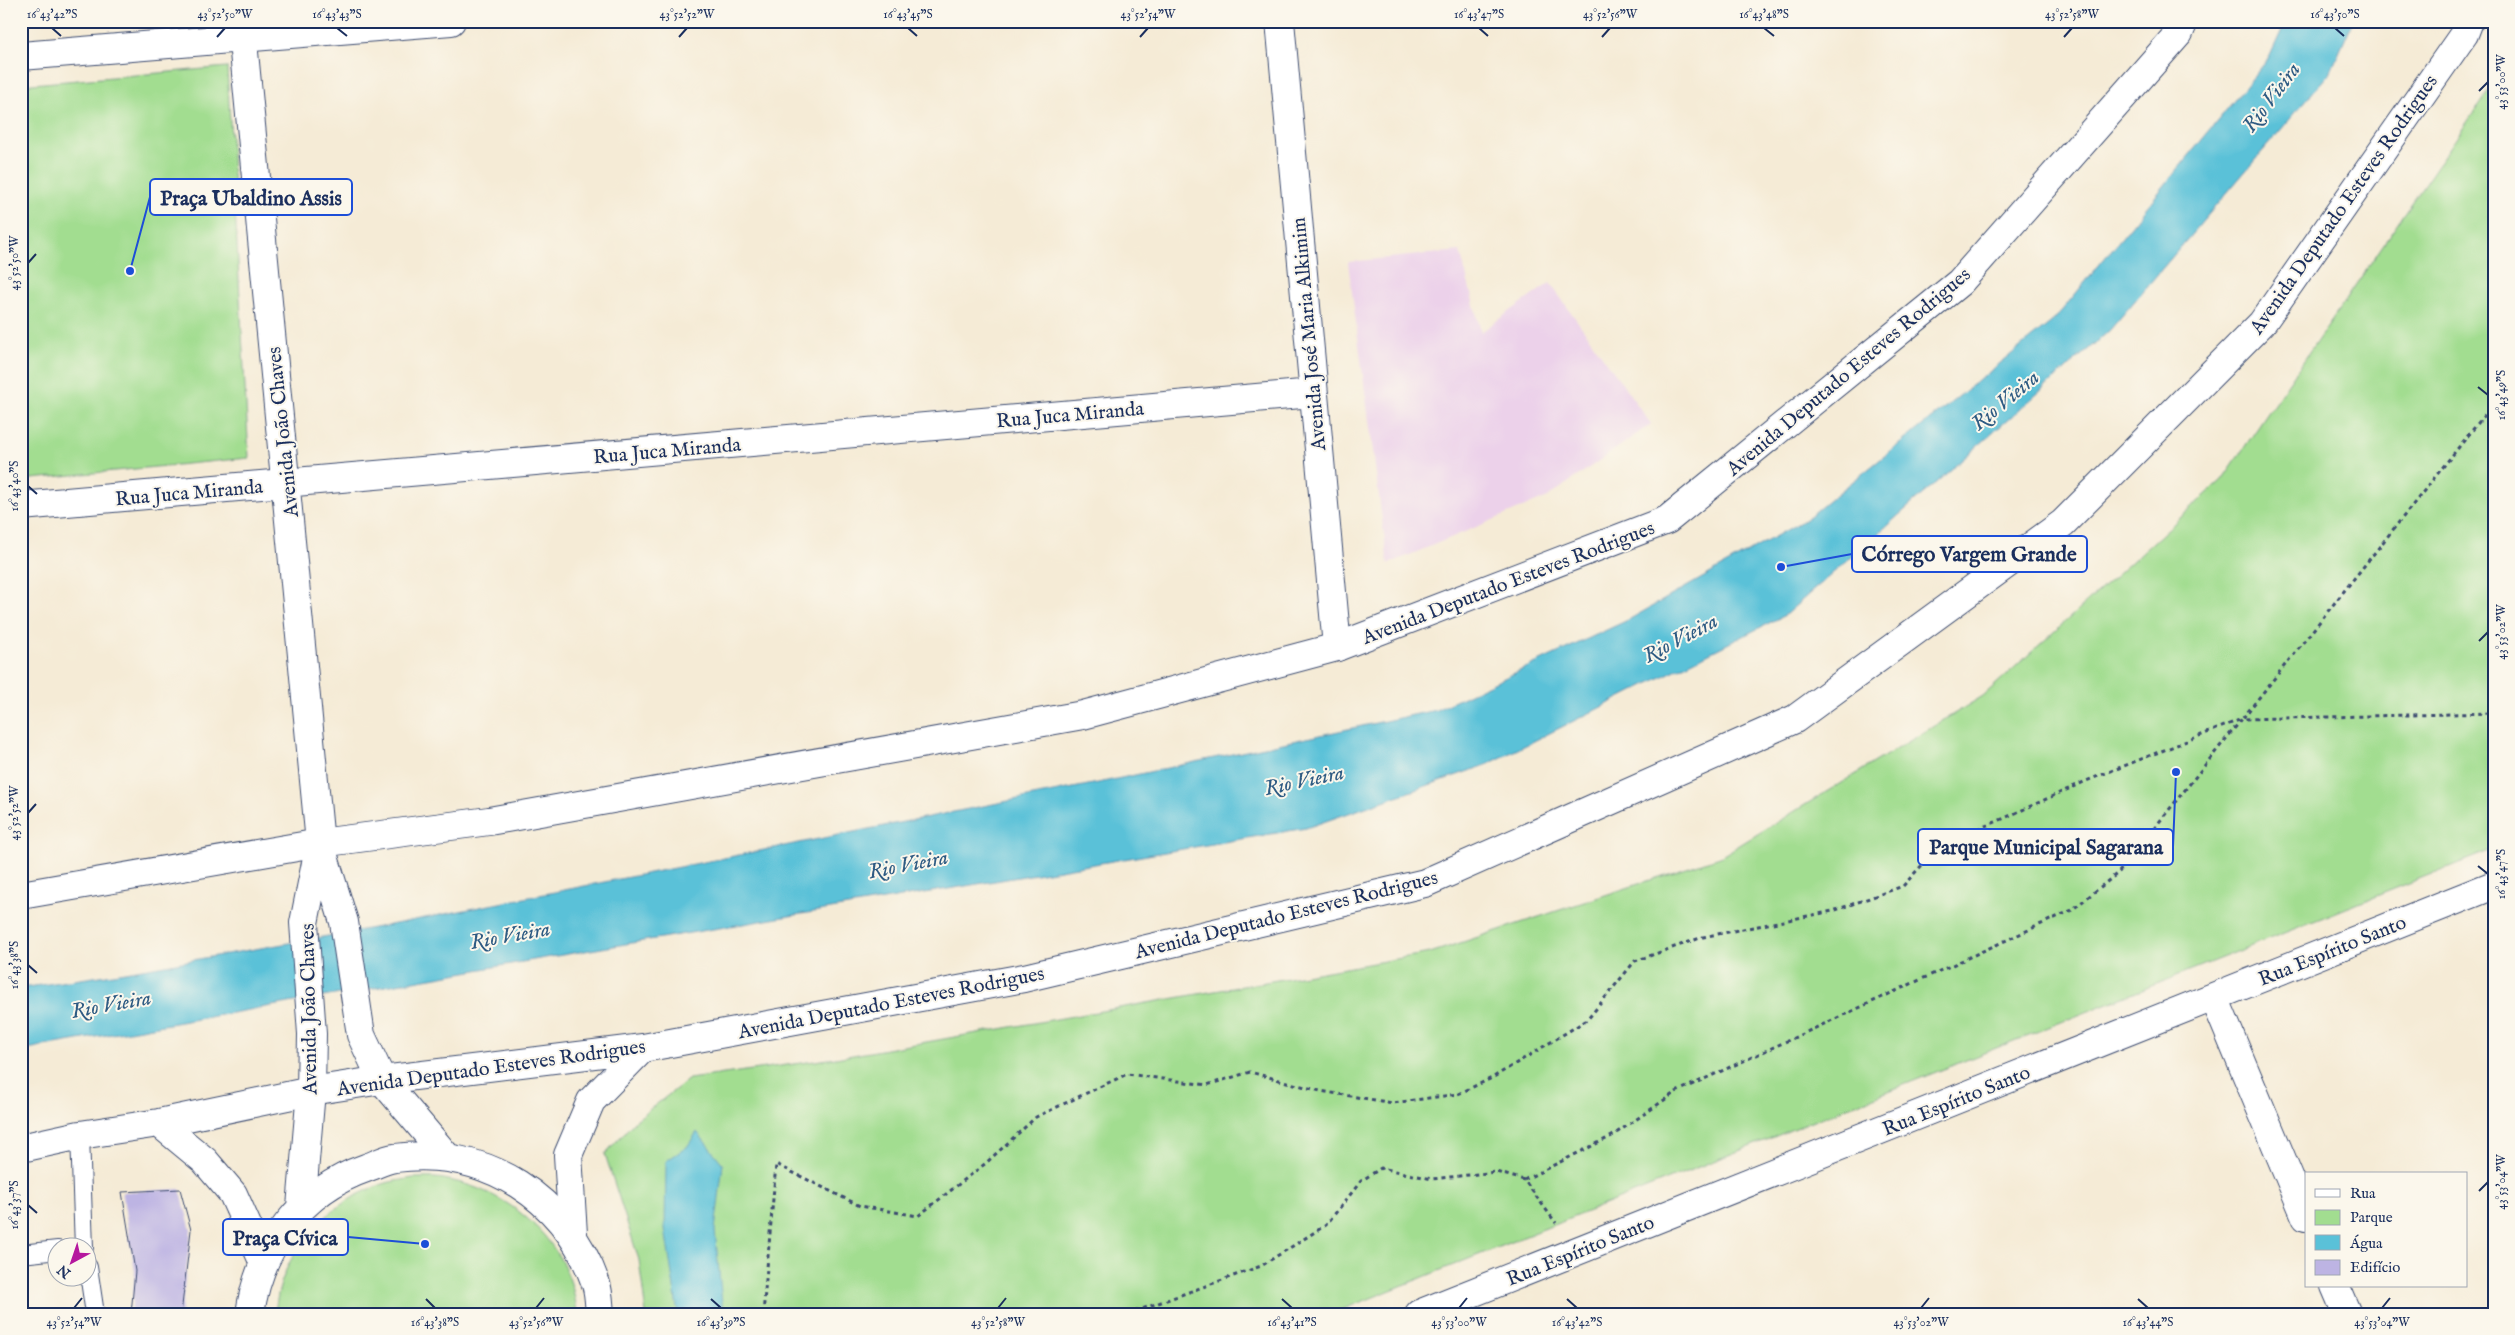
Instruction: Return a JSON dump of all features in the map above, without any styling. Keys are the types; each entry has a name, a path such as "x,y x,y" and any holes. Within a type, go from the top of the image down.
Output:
{"street":[{"path":"21,56 242,30 451,21"},
{"name":"Avenida José Maria Alkimim","path":"1280,21 1312,393 1337,647"},
{"name":"Avenida Deputado Esteves Rodrigues","path":"21,895 320,843 490,821 1083,715 1337,647 1667,520 1960,282 2179,32 2184,21"},
{"name":"Avenida Deputado Esteves Rodrigues","path":"21,1148 80,1135 159,1123 311,1091 382,1080 643,1048 1024,978 1425,883 1795,719 2063,523 2262,323 2464,34 2469,21"},
{"name":"Avenida João Chaves","path":"242,30 320,843 344,922 361,1035 382,1080 447,1157"},
{"name":"Rua Juca Miranda","path":"21,506 1312,393"},
{"name":"Avenida João Chaves","path":"301,1207 311,1091 312,1034 304,923 320,843"},
{"name":"Rua Espírito Santo","path":"1418,1314 1579,1252 2494,885"},
{"path":"2214,997 2305,1215"},
{"path":"572,1234 568,1155 591,1101 643,1048"},
{"path":"159,1123 205,1161 233,1194 263,1261"},
{"path":"250,1314 263,1261 279,1232 301,1207 343,1175 394,1158 447,1157 496,1170 538,1197 572,1234 596,1285 600,1314"},
{"path":"2336,1288 2347,1314"}],"lane":[{"path":"80,1135 84,1238"},
{"path":"21,1254 48,1251"},
{"path":"91,1288 95,1314"}],"path":[{"path":"1524,1180 1612,1136 1676,1092 2072,910 2119,872 2494,403"},
{"path":"763,1314 776,1164 860,1206 918,1216 986,1163 1036,1117 1127,1074 1207,1085 1250,1072 1320,1091 1393,1103 1458,1094 1492,1078 1587,1020 1635,961 1703,936 1833,911 1903,886 1942,843 1998,821 2086,781 2242,719 2494,713"},
{"path":"1128,1314 1262,1266 1326,1224 1361,1181 1381,1168 1432,1179 1496,1172 1524,1180 1579,1252"}],"shaded area":[{"path":"1460,251 1481,332 1550,283 1651,424 1548,497 1388,564 1348,262"}],"green space":[{"path":"227,67 249,458 21,480 21,85"},
{"path":"2494,83 2494,849 1331,1314 646,1314 639,1260 605,1154 636,1120 689,1079 836,1058 1430,953 1720,857 1983,696 2222,480"},
{"path":"413,1178 440,1178 472,1186 495,1196 516,1209 551,1244 564,1266 573,1289 577,1314 275,1314 279,1292 286,1271 308,1234 323,1219 341,1205 360,1194 384,1184"}],"water":[{"name":"Rio Vieira","path":"2286,21 2353,21 2331,71 2109,331 1785,615 1486,765 1306,828 602,948 21,1050 21,988 120,973 390,925 1098,783 1436,710 1630,619 1806,519 2054,320 2269,58"},
{"path":"697,1132 723,1164 715,1230 723,1314 678,1314 665,1229 666,1161 687,1147"}],"building":[{"path":"180,1189 191,1230 181,1314 131,1314 135,1271 122,1192"}],"place":[{"name":"Praça Ubaldino Assis","path":"130,271"},
{"name":"Córrego Vargem Grande","path":"1781,567"},
{"name":"Parque Municipal Sagarana","path":"2176,772"},
{"name":"Praça Cívica","path":"425,1244"}]}
